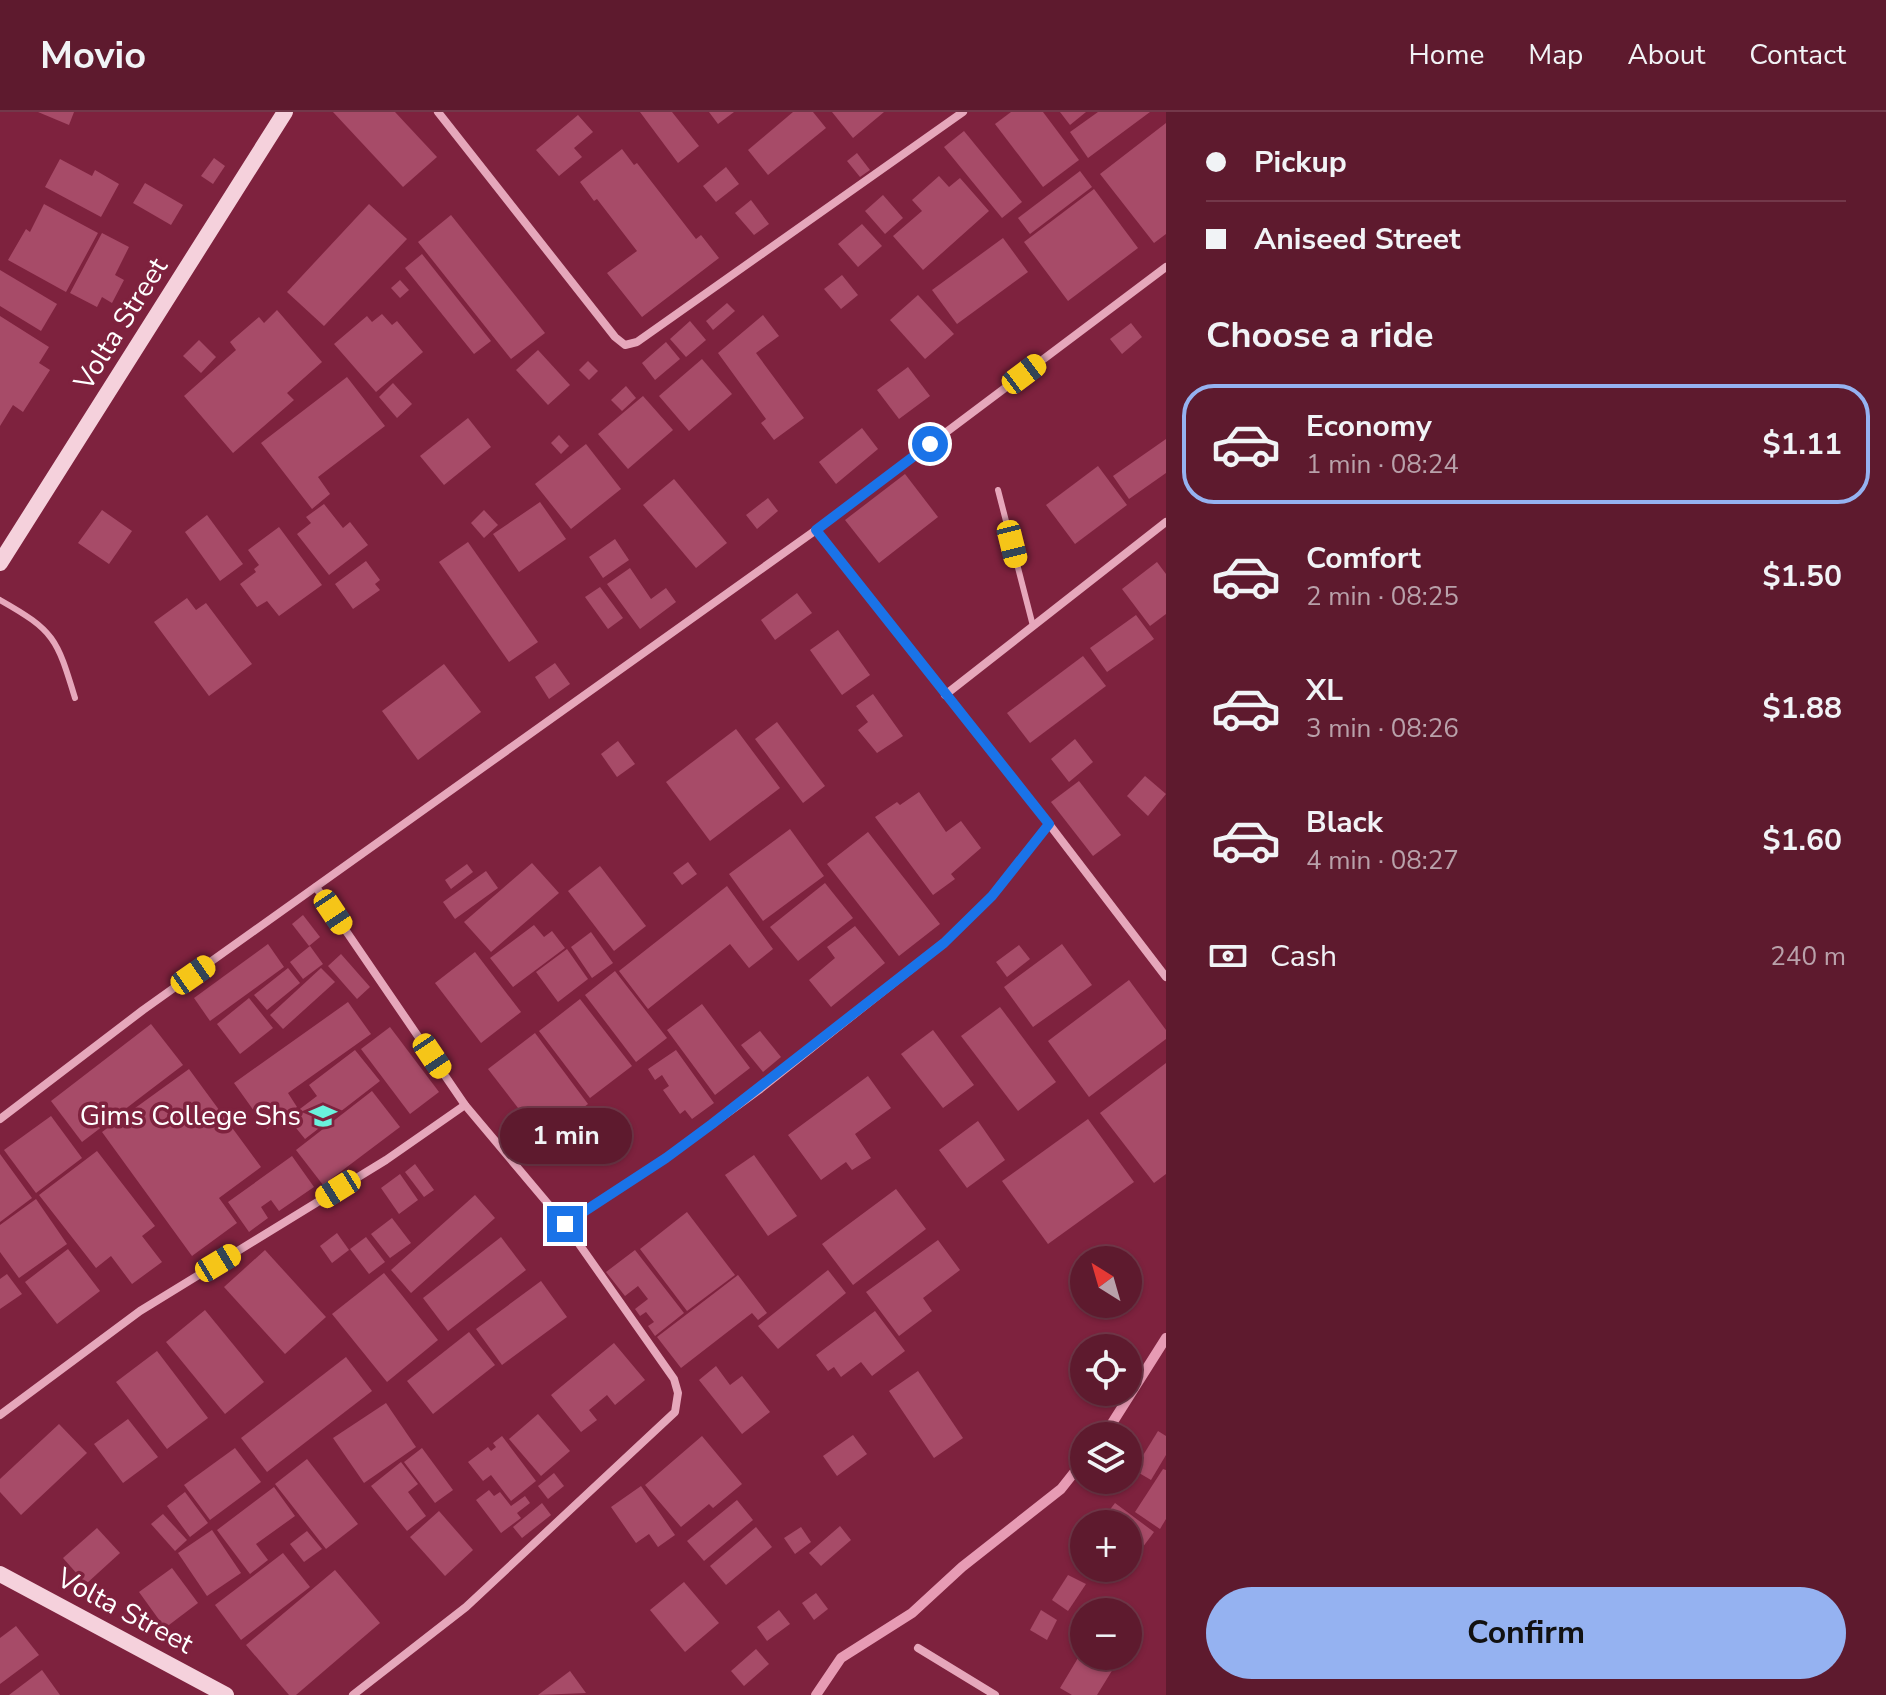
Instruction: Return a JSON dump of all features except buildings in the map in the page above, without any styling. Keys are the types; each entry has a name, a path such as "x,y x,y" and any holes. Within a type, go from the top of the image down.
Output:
{"street":[{"name":"Volta Street","path":"0,563 285,112"},
{"path":"438,112 615,337 625,345 637,342 963,112"},
{"path":"0,1119 143,1010 816,530 1166,267"},
{"path":"945,695 1166,522"},
{"path":"816,530 1166,977"},
{"path":"565,1224 712,1124 944,943 992,896 1049,824"},
{"path":"316,887 465,1105 565,1224 674,1379 678,1393 675,1412 466,1607 353,1695"},
{"path":"0,1415 140,1311 386,1160 465,1105"},
{"name":"Volta Street","path":"0,1574 226,1695"},
{"path":"918,1648 995,1695"}],"lane":[{"path":"998,490 1033,626"},
{"path":"0,600 35,620 52,636 75,698"}],"waterway":[{"path":"1113,1422 1166,1338"},
{"path":"816,1695 841,1658 912,1613 962,1567 1061,1489 1070,1478"}],"place":[{"name":"Gims College Shs","path":"323,1116"}],"route":[{"path":"565,1224 666,1158 759,1090 944,943 992,896 1049,824 816,530 930,444"}]}
